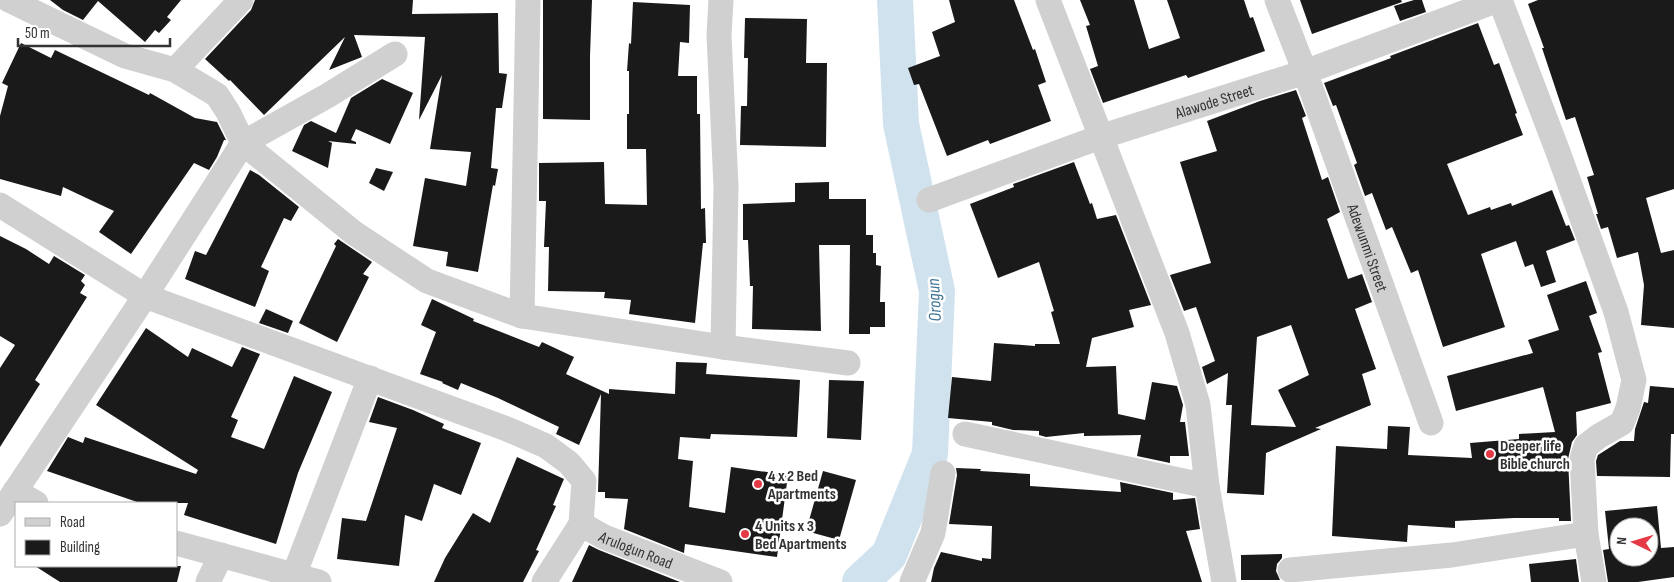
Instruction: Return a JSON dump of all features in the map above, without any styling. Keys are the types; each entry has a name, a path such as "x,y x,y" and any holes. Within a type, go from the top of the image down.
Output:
{"street":[{"path":"175,70 241,0"},
{"path":"522,316 528,0"},
{"path":"721,0 719,35 726,187 723,347"},
{"path":"1048,0 1177,333 1198,405 1207,486 1224,582"},
{"name":"Adewunmi Street","path":"1277,0 1305,72 1431,423"},
{"path":"1499,0 1562,162 1616,312 1634,380 1628,408 1622,423 1599,436 1586,446 1583,452 1586,534 1594,582"},
{"name":"Alawode Street","path":"930,200 1100,137 1305,72 1499,0"},
{"path":"18,2 125,56 175,70 217,95 228,112 243,143 354,233 427,281 522,316 723,347 848,363"},
{"path":"0,514 145,296 243,143 327,96 396,54"},
{"path":"0,205 145,296 507,429 546,446 569,463 584,481 581,524 544,582"},
{"path":"294,575 370,378"},
{"path":"965,434 1207,486"},
{"path":"912,582 933,534 943,473"},
{"path":"15,491 34,502"},
{"name":"Arulogun Road","path":"581,524 604,538 720,582"},
{"path":"1290,570 1452,556 1586,534"},
{"path":"178,544 319,582"},
{"path":"208,582 221,555"}],"building":[{"path":"50,0 181,0 167,17 171,20 159,33 155,30 145,42 98,1 83,20 63,10"},
{"path":"255,0 413,0 412,14 498,13 499,73 507,74 502,108 496,108 491,168 498,169 495,186 493,185 478,272 446,266 448,252 413,246 425,178 466,186 471,152 430,149 442,75 419,120 425,37 354,35 362,57 329,70 345,37 264,115 230,80 205,59 251,10"},
{"path":"543,0 592,0 590,120 543,119"},
{"path":"949,0 1014,0 1033,50 1035,49 1046,82 1038,85 1051,121 990,144 988,140 947,156 919,84 914,85 908,68 940,56 932,32 955,22"},
{"path":"1080,0 1134,0 1149,49 1180,38 1167,0 1244,0 1250,18 1253,17 1265,51 1188,78 1186,75 1103,103 1090,69 1098,66 1086,26 1090,25"},
{"path":"1300,0 1401,0 1402,2 1312,34"},
{"path":"1414,0 1422,0 1426,12 1400,21 1394,6"},
{"path":"1538,0 1674,0 1674,189 1646,198 1661,253 1674,250 1674,328 1641,325 1644,285 1638,252 1617,258 1608,227 1601,229 1587,177 1594,175 1575,117 1566,120 1542,48 1544,48 1528,4"},
{"path":"633,2 690,5 689,43 680,42 678,76 697,76 697,114 700,114 701,209 705,208 706,243 703,243 695,323 629,314 631,300 604,298 605,292 548,291 549,247 544,247 546,201 539,201 539,163 604,162 605,204 647,205 646,149 627,149 629,71 627,71 629,43 631,44"},
{"path":"745,18 807,19 806,63 827,63 826,147 740,145 741,106 747,106 748,58 744,58"},
{"path":"1478,23 1494,65 1499,63 1523,135 1447,164 1468,215 1490,207 1491,210 1511,203 1512,206 1552,190 1566,226 1569,225 1575,240 1546,251 1556,282 1541,287 1533,264 1525,267 1516,241 1481,254 1505,327 1443,347 1418,270 1411,273 1392,227 1386,230 1372,193 1365,196 1354,165 1357,163 1336,105 1333,106 1324,83"},
{"path":"21,43 51,58 55,50 149,95 150,93 195,118 217,122 226,140 224,140 209,170 194,163 131,254 99,232 114,211 63,187 61,196 0,179 0,116 8,86 2,83"},
{"path":"382,79 413,93 390,144 356,129 351,140 356,142 356,144 328,141 332,143 328,168 292,151 304,125 311,121 336,133 351,98"},
{"path":"1296,90 1306,116 1302,118 1322,180 1328,177 1340,212 1327,219 1348,279 1362,274 1372,302 1355,309 1376,369 1362,374 1371,405 1315,428 1321,429 1266,453 1264,495 1227,493 1232,405 1226,405 1228,373 1207,384 1202,367 1215,361 1196,307 1184,311 1170,275 1211,263 1180,162 1217,151 1207,121","holes":["1291,325 1309,375 1278,390 1296,427 1251,425 1257,337"]},
{"path":"1074,162 1097,219 1116,215 1151,305 1129,310 1134,327 1092,338 1086,367 1116,366 1118,414 1145,420 1152,382 1177,386 1183,405 1180,422 1185,422 1189,456 1170,456 1170,463 1137,456 1141,435 1084,436 1084,433 1046,437 1039,435 1039,431 1013,430 992,425 992,422 948,418 952,377 991,381 994,343 1035,346 1035,344 1060,344 1051,312 1054,311 1039,262 998,278 970,204 1014,187 1013,184"},
{"path":"376,168 393,172 384,191 369,183"},
{"path":"250,170 299,207 291,221 284,218 261,267 269,271 255,307 185,279 195,251 206,255"},
{"path":"829,182 829,199 866,199 866,235 873,235 873,253 876,253 876,265 881,266 880,302 885,302 885,327 870,327 870,334 849,334 850,245 819,245 821,331 752,329 753,286 750,286 748,240 743,240 743,204 795,202 795,183"},
{"path":"0,236 26,249 49,264 54,256 85,275 81,281 85,285 80,293 87,297 35,380 40,384 0,447 0,368 15,345 0,336"},
{"path":"338,239 372,262 363,274 369,277 337,342 299,323 336,246 334,244"},
{"path":"1586,281 1597,313 1589,316 1602,352 1598,353 1611,403 1576,412 1577,435 1572,442 1568,459 1571,521 1559,521 1559,518 1514,518 1455,521 1455,528 1408,525 1407,542 1332,536 1336,446 1387,449 1388,426 1410,427 1408,455 1472,458 1470,443 1519,439 1519,434 1555,432 1543,387 1456,411 1447,376 1533,353 1528,340 1559,330 1547,295"},
{"path":"432,299 474,319 473,321 539,347 542,342 574,357 566,374 609,394 609,389 675,394 676,362 707,363 706,374 800,380 797,437 711,434 710,439 680,437 678,459 693,461 689,507 725,513 731,467 788,475 777,557 685,544 684,553 624,529 628,499 605,498 605,492 598,492 601,394 579,445 556,434 559,427 498,398 461,383 458,390 443,382 420,374 436,332 421,325"},
{"path":"266,309 293,321 288,333 259,323"},
{"path":"146,328 188,357 192,348 232,367 242,347 260,354 231,417 238,420 231,437 264,449 294,376 332,392 298,473 276,544 184,515 188,503 137,502 47,471 68,437 83,443 85,437 196,474 198,470 96,405"},
{"path":"829,380 864,381 861,440 827,438"},
{"path":"1650,386 1674,388 1674,434 1671,434 1670,477 1597,476 1596,461 1598,455 1620,441 1634,441 1635,429 1644,402 1648,403"},
{"path":"378,397 413,410 444,424 442,428 481,443 461,495 434,484 422,521 405,515 399,566 337,559 342,518 366,521 397,428 369,422"},
{"path":"517,457 564,479 553,505 556,506 536,550 539,551 523,582 434,582 445,558 473,513 490,523"},
{"path":"956,468 1030,474 1030,486 1121,492 1120,482 1173,493 1173,500 1195,498 1200,529 1186,531 1202,582 931,582 934,568 941,552 982,561 982,558 991,559 992,526 949,524 957,475"},
{"path":"823,471 856,480 839,540 806,531"},
{"path":"1657,506 1658,517 1609,517 1609,549 1605,511"},
{"path":"1659,527 1661,548 1674,547 1674,577 1638,582 1608,582 1603,550 1609,549 1609,567 1659,567"},
{"path":"589,545 599,550 680,582 572,582"},
{"path":"1282,554 1276,571 1280,580 1241,580 1241,555"},
{"path":"1576,559 1579,582 1531,582 1529,564"},
{"path":"181,566 177,582 60,582 37,567"}],"waterway":[{"name":"Orogun","path":"860,582 889,555 930,454 937,291 901,124 895,0"}],"place":[{"name":"Deeper life Bible church","path":"1490,454"},
{"name":"4 x 2 Bed Apartments","path":"758,484"},
{"name":"4 Units x 3 Bed Apartments","path":"745,534"}]}
